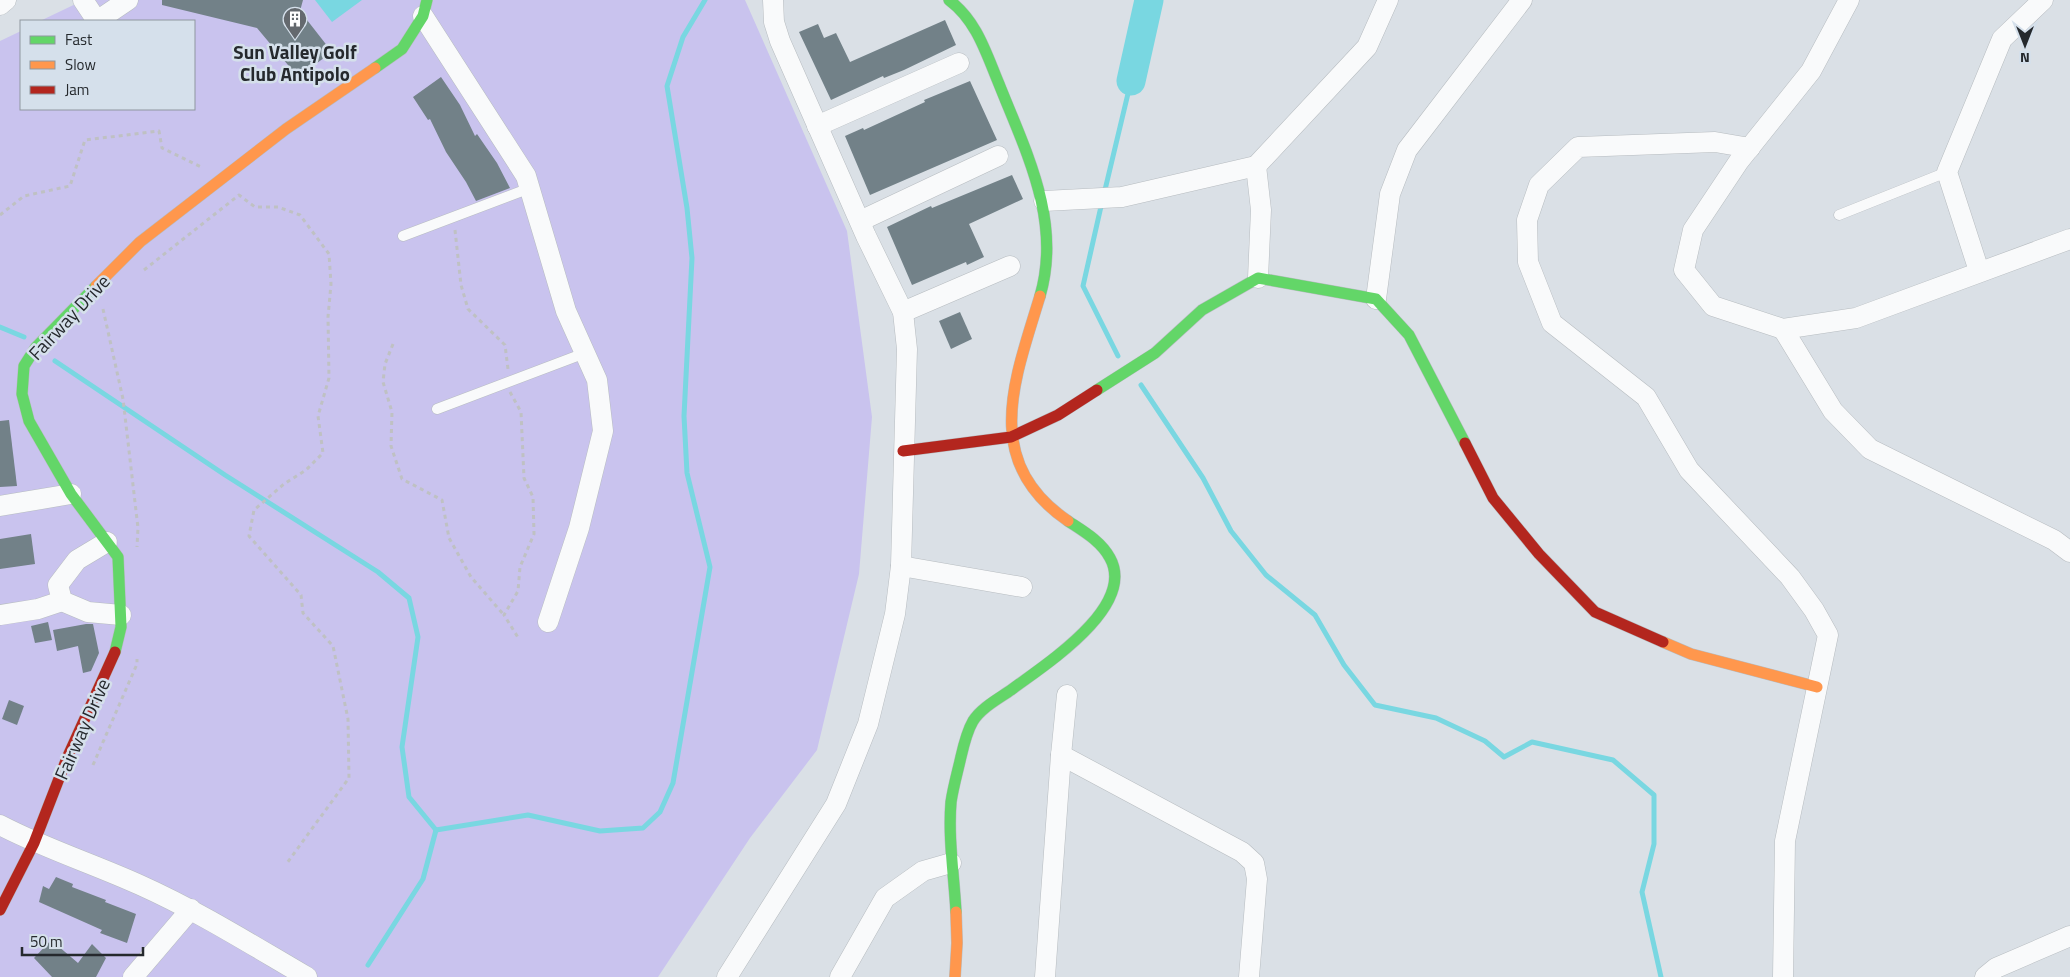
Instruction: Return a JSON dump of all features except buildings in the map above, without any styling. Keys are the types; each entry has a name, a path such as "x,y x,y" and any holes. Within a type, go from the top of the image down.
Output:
{"street":[{"path":"0,5 6,0"},
{"path":"83,0 95,20"},
{"path":"98,20 128,0"},
{"path":"727,977 836,804 868,724 895,614 901,566 907,349 903,312 860,221 780,41 774,22 773,0"},
{"path":"949,0 960,6 970,19 983,45 1033,166 1044,201 1047,239 1044,278 1012,408 1011,436 1018,460 1033,486 1050,507 1093,537 1110,555 1116,571 1110,600 1093,625 973,721 962,752 951,806 951,863 957,932 955,977"},
{"path":"1044,201 1122,197 1256,166 1367,47 1388,0"},
{"path":"1376,299 1390,194 1407,150 1522,0"},
{"path":"1849,0 1811,71 1750,148 1694,230 1684,270 1713,306 1783,329 1856,318 2070,239"},
{"path":"1979,271 1947,172 2002,39 2044,0"},
{"path":"425,8 526,176 566,311 597,380 603,431 579,528 548,622"},
{"name":"Fairway Drive","path":"0,910 34,843 67,758 114,658 121,627 118,557 71,494 29,421 22,394 24,366 36,347 140,242 286,129 402,49 425,8"},
{"path":"817,126 959,63"},
{"path":"1750,148 1715,142 1578,147 1539,185 1527,220 1528,262 1552,322 1646,397 1689,470 1790,577 1814,610 1828,635 1785,841 1783,977"},
{"path":"860,221 998,156"},
{"path":"1256,166 1261,210 1258,278"},
{"path":"903,312 1010,266"},
{"path":"903,451 1011,436 1058,415 1155,353 1202,310 1258,278 1376,299 1409,335 1493,498 1539,554 1595,612 1691,654 1817,687"},
{"path":"1783,329 1833,410 1870,449 2054,540 2070,552"},
{"path":"0,506 71,494"},
{"path":"62,601 58,585 77,560 107,542"},
{"path":"901,566 1022,586"},
{"path":"0,616 38,609 62,601 88,612 120,615"},
{"path":"1045,977 1067,695"},
{"path":"1061,755 1242,852 1254,863 1257,879 1249,977"},
{"path":"0,825 34,843 140,884 191,909 307,977"},
{"path":"840,977 885,898 923,871 951,863"},
{"path":"134,977 191,909"},
{"path":"1985,977 1996,968 2070,936"}],"lane":[{"path":"1839,215 1947,172"},
{"path":"403,236 530,188"},
{"path":"437,409 585,353"}],"path":[{"path":"0,215 24,196 70,186 85,140 160,131 162,148 210,171"},
{"path":"140,274 239,194 254,207 278,207 300,216 329,254 331,284 328,317 330,378 318,416 323,453 306,470 284,484 254,510 248,536 301,595 303,612 333,646 348,719 348,778 287,863"},
{"path":"455,221 458,266 468,309 505,345 508,373"},
{"path":"97,315 109,303"},
{"path":"393,344 385,364 383,382 392,412 391,446 402,479 442,500 449,538 470,577 504,615 519,639"},
{"path":"504,615 518,591 520,568 534,534 533,498 524,478 521,412 510,392 509,383"}],"shaded area":[{"path":"84,0 745,0 847,231 872,417 859,574 817,750 750,838 658,977 0,977 0,41 20,31 20,110 195,110 195,20 42,20"}],"water":[{"path":"315,0 362,0 332,22"}],"waterway":[{"path":"436,830 528,815 600,831 643,828 660,812 673,783 710,567 687,473 684,416 692,258 687,208 667,86 683,37 705,0"},
{"path":"1131,81 1149,0"},
{"path":"1104,194 1131,81"},
{"path":"1102,202 1083,286 1118,356"},
{"path":"0,327 24,337"},
{"path":"55,361 225,475 378,572 409,598 418,637 402,747 409,797 436,830"},
{"path":"1141,385 1203,478 1231,531 1266,575 1315,615 1344,665 1375,705 1436,718 1485,741 1504,757 1532,742 1613,760 1654,795 1654,844 1642,892 1661,977"},
{"path":"368,965 423,879 436,830"}],"traffic: fast":[{"path":"375,68 402,49 423,16 427,0"},
{"path":"949,0 959,8 980,38 1020,135 1038,187 1047,241 1046,268 1040,296"},
{"path":"1097,390 1155,353 1202,310 1258,278 1376,299 1409,335 1465,443"},
{"path":"96,286 36,347 24,366 22,394 29,421 71,494 118,557 121,627 115,652"},
{"path":"956,912 951,843 951,802 964,746 973,721 985,708 1064,651 1099,615 1110,596 1115,577 1110,558 1097,541 1068,521"}],"traffic: slow":[{"path":"96,286 140,242 286,129 375,68"},
{"path":"1040,296 1021,358 1015,388 1012,417 1014,445 1023,472 1041,498 1068,521"},
{"path":"1663,642 1691,654 1817,687"},
{"path":"955,977 956,912"}],"traffic: jam":[{"path":"903,451 1011,437 1058,415 1097,390"},
{"path":"1465,443 1493,498 1539,554 1595,612 1663,642"},
{"path":"0,910 34,843 67,758 115,652"}],"place":[{"name":"Sun Valley Golf Club Antipolo","path":"295,40"}]}
